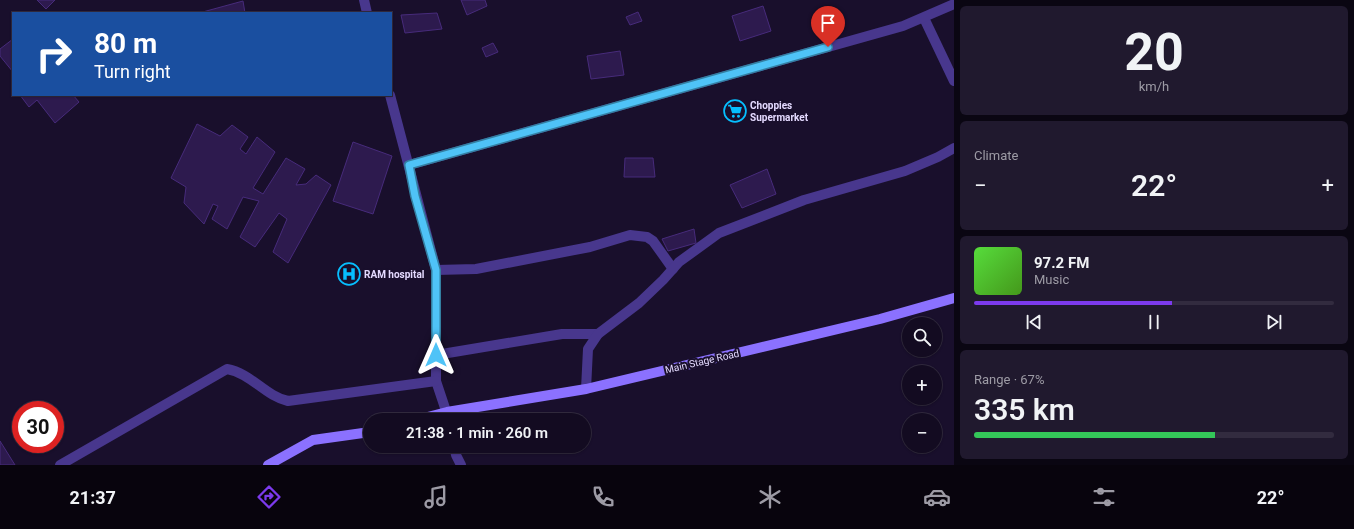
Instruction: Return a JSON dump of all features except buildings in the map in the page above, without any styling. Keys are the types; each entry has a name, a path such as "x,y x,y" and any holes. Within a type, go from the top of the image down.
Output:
{"street":[{"path":"364,0 367,12"},
{"path":"409,165 896,28 924,18 954,4"},
{"path":"924,18 954,81"},
{"path":"390,96 409,165 415,196 436,270 436,381 447,413"},
{"path":"586,389 588,349 598,334 639,304 679,262 719,233 804,200 905,170 938,157 954,148"},
{"path":"436,270 476,269 590,247 630,236 647,237 653,241 673,269"},
{"name":"Main Stage Road","path":"463,413 586,389 880,319 954,298"},
{"path":"436,355 562,334 598,334"},
{"path":"60,465 227,369 238,371 278,399 288,401 436,381"},
{"path":"268,465 313,440 363,433"},
{"path":"456,453 461,465"}],"place":[{"name":"Choppies Supermarket","path":"735,111"},
{"name":"RAM hospital","path":"349,274"}],"route":[{"path":"436,355 436,270 415,196 409,165 828,47"}]}
